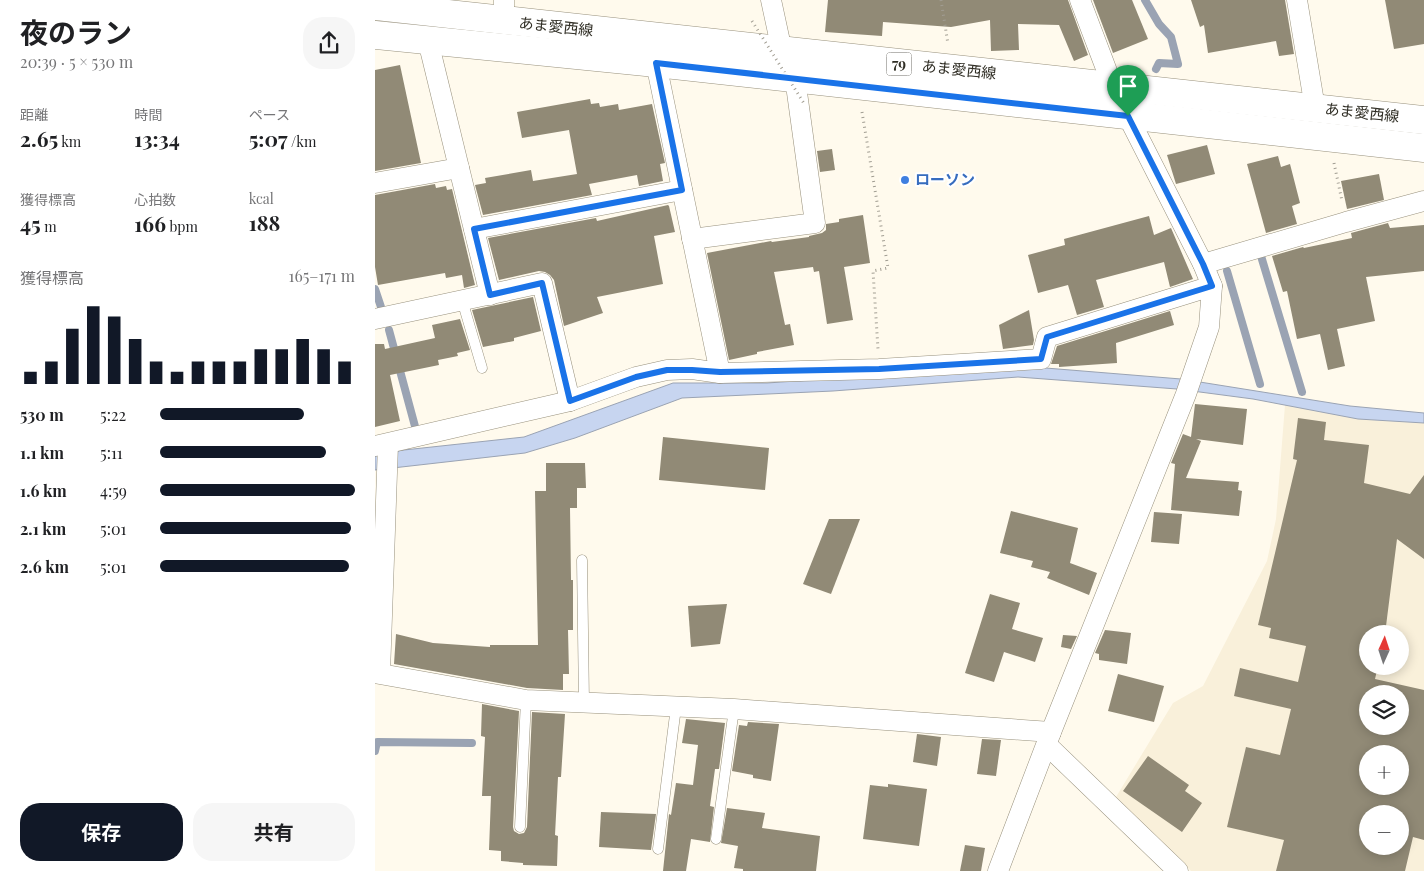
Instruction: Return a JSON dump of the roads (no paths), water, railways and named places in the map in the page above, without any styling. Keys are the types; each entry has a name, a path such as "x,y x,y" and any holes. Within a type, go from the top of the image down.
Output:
{"main road":[{"name":"あま愛西線","path":"375,6 504,11 782,51 1424,120"},
{"name":"あま愛西線","path":"375,35 656,63 1424,148"}],"street":[{"path":"771,0 782,51"},
{"path":"998,871 1189,386 1209,327 1212,286 1203,264 1113,87 1080,0"},
{"path":"1297,0 1315,108"},
{"path":"428,41 490,295"},
{"path":"656,63 720,372"},
{"path":"692,240 815,223 795,78"},
{"path":"375,183 459,168"},
{"path":"474,229 682,190"},
{"path":"1203,264 1424,201"},
{"path":"375,319 542,283 570,401"},
{"path":"1178,871 1049,738 734,709 526,700 377,673 385,453 570,401 636,377 659,372 692,370 720,372 879,369 1041,359 1047,337 1212,286"}],"lane":[{"path":"462,300 482,368"},
{"path":"582,560 584,703"},
{"path":"520,827 526,700"},
{"path":"658,849 676,707"},
{"path":"716,839 734,709"}],"water":[{"path":"1021,366 1181,379 1350,406 1424,413 1424,423 1358,419 1253,399 1177,389 1018,377 833,391 682,398 575,438 525,453 375,470 375,455 524,437 673,383 767,383"}],"waterway":[{"path":"1145,0 1159,24 1171,37 1178,64 1159,63 1156,69"},
{"path":"1261,256 1302,392"},
{"path":"1227,271 1260,384"},
{"path":"375,289 381,307"},
{"path":"389,330 416,430"},
{"path":"375,751 377,742 472,743"}],"place":[{"name":"ローソン","path":"905,180"}]}
